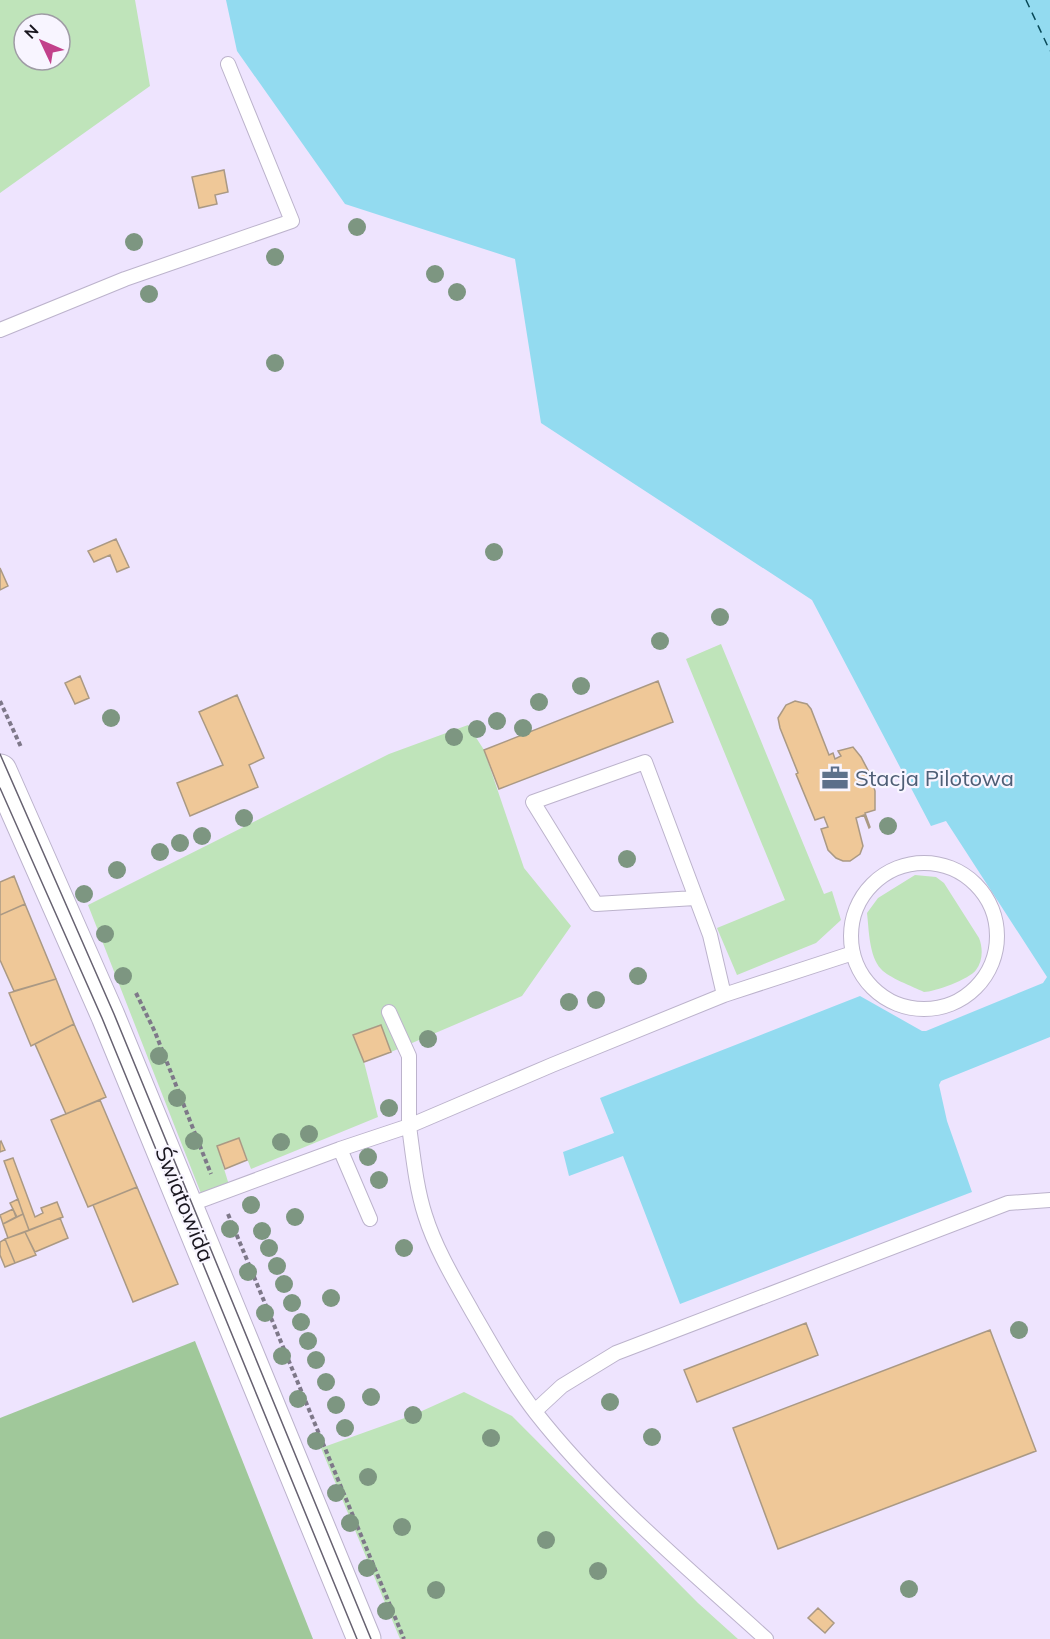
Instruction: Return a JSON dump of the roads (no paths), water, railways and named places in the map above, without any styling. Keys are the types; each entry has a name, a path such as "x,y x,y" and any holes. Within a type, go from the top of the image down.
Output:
{"street":[{"name":"Światowida","path":"0,771 108,1016 364,1639"}],"lane":[{"path":"0,330 125,279 292,221 228,64"},
{"path":"695,898 596,904 533,802 645,762 710,935 724,995"},
{"path":"916,863 945,866 970,879 983,893 992,909 997,928 997,947 991,965 981,982 970,993 942,1007 911,1008 896,1004 881,996 868,984 859,970 853,953 852,919 858,903 881,877 898,868 916,863"},
{"path":"186,1206 409,1126 724,995 853,953"},
{"path":"389,1012 409,1056 409,1126 414,1164 425,1215 444,1262 498,1356 535,1411 569,1453 766,1639"},
{"path":"340,1149 370,1219"},
{"path":"535,1411 562,1386 616,1353 1008,1203 1050,1200"}],"water":[{"path":"226,0 1050,0 1050,1037 941,1081 939,1085 947,1121 972,1192 680,1304 623,1156 569,1176 563,1152 614,1133 600,1098 860,996 922,1031 926,1031 1043,983 1047,977 946,821 931,826 812,600 541,423 515,259 345,204 237,51"}],"tram line":[{"path":"0,754 114,1014 371,1639"},
{"path":"0,788 102,1018 357,1639"}],"place":[{"name":"Stacja Pilotowa","path":"835,778"}]}
